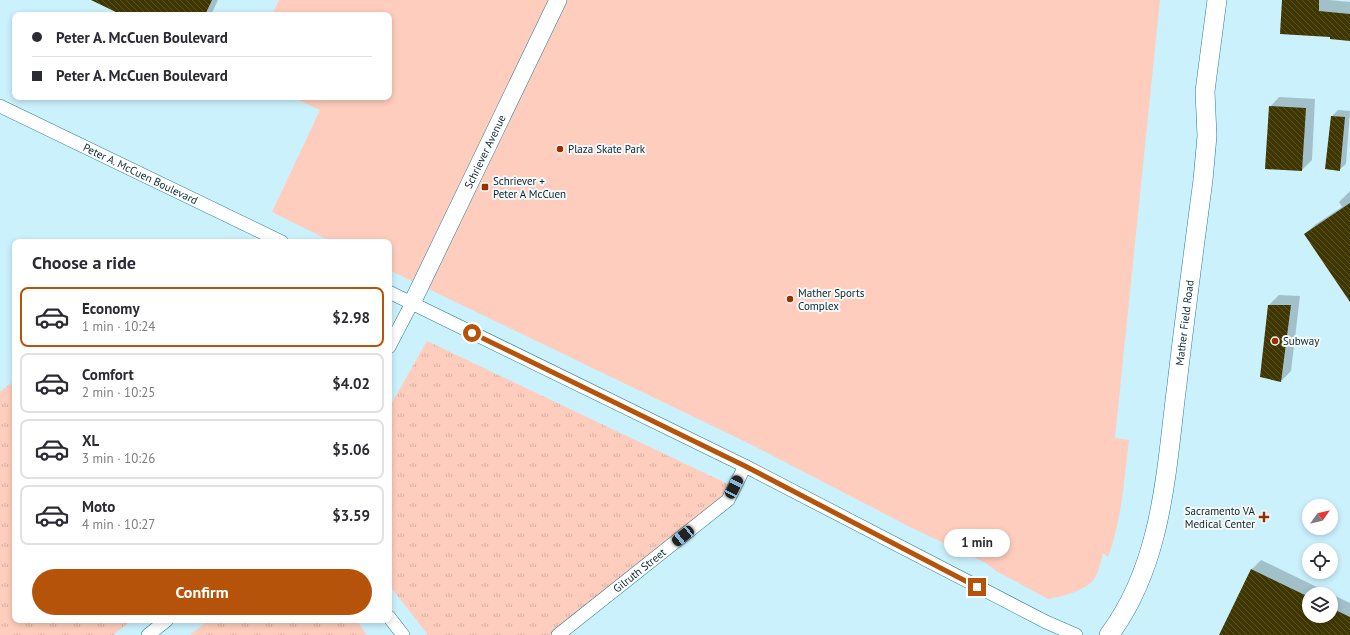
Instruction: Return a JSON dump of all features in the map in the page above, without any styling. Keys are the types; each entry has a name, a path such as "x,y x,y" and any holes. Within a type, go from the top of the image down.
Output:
{"main road":[{"name":"Mather Field Road","path":"1109,635 1133,596 1145,569 1160,513 1203,180 1207,136 1205,91 1217,0"}],"street":[{"name":"Schriever Avenue","path":"412,303 558,0"},
{"name":"Peter A. McCuen Boulevard","path":"0,106 276,239"},
{"path":"392,293 745,466 1046,622 1076,635"},
{"path":"392,342 412,303"},
{"name":"Gilruth Street","path":"558,635 728,500 745,466"},
{"path":"392,620 403,635"},
{"path":"148,635 163,623"}],"green space":[{"name":"Mather Sports Complex","path":"279,0 1160,0 1115,438 1129,440 1122,499 1113,543 1108,557 1103,553 1095,578 1091,583 1080,590 1048,599 996,571 986,563 912,528 750,444 392,271 392,239 326,239 272,212 320,110 298,100 392,100 392,12 273,12"},
{"path":"427,341 734,487 558,635 428,635 392,589 392,403"},
{"path":"12,382 12,623 128,623 113,635 0,635 0,392"},
{"path":"205,623 358,623 367,635 190,635"}],"building":[{"path":"91,0 212,0 206,12 116,12"},
{"path":"1282,0 1319,0 1319,11 1350,14 1350,41 1330,39 1330,37 1280,34"},
{"path":"1269,106 1306,108 1302,171 1265,169"},
{"path":"1331,116 1345,117 1340,171 1325,169"},
{"path":"1350,203 1350,302 1304,234"},
{"name":"Subway","path":"1268,305 1291,305 1281,382 1260,377"},
{"path":"1251,569 1302,594 1302,623 1338,623 1338,611 1350,617 1350,635 1219,635"}],"place":[{"name":"Plaza Skate Park","path":"560,149"},
{"name":"Schriever + Peter A McCuen","path":"485,187"},
{"name":"Mather Sports Complex","path":"790,299"},
{"name":"Subway","path":"1275,341"},
{"name":"Sacramento VA Medical Center","path":"1264,517"}],"route":[{"path":"472,333 745,466 977,587"}]}
